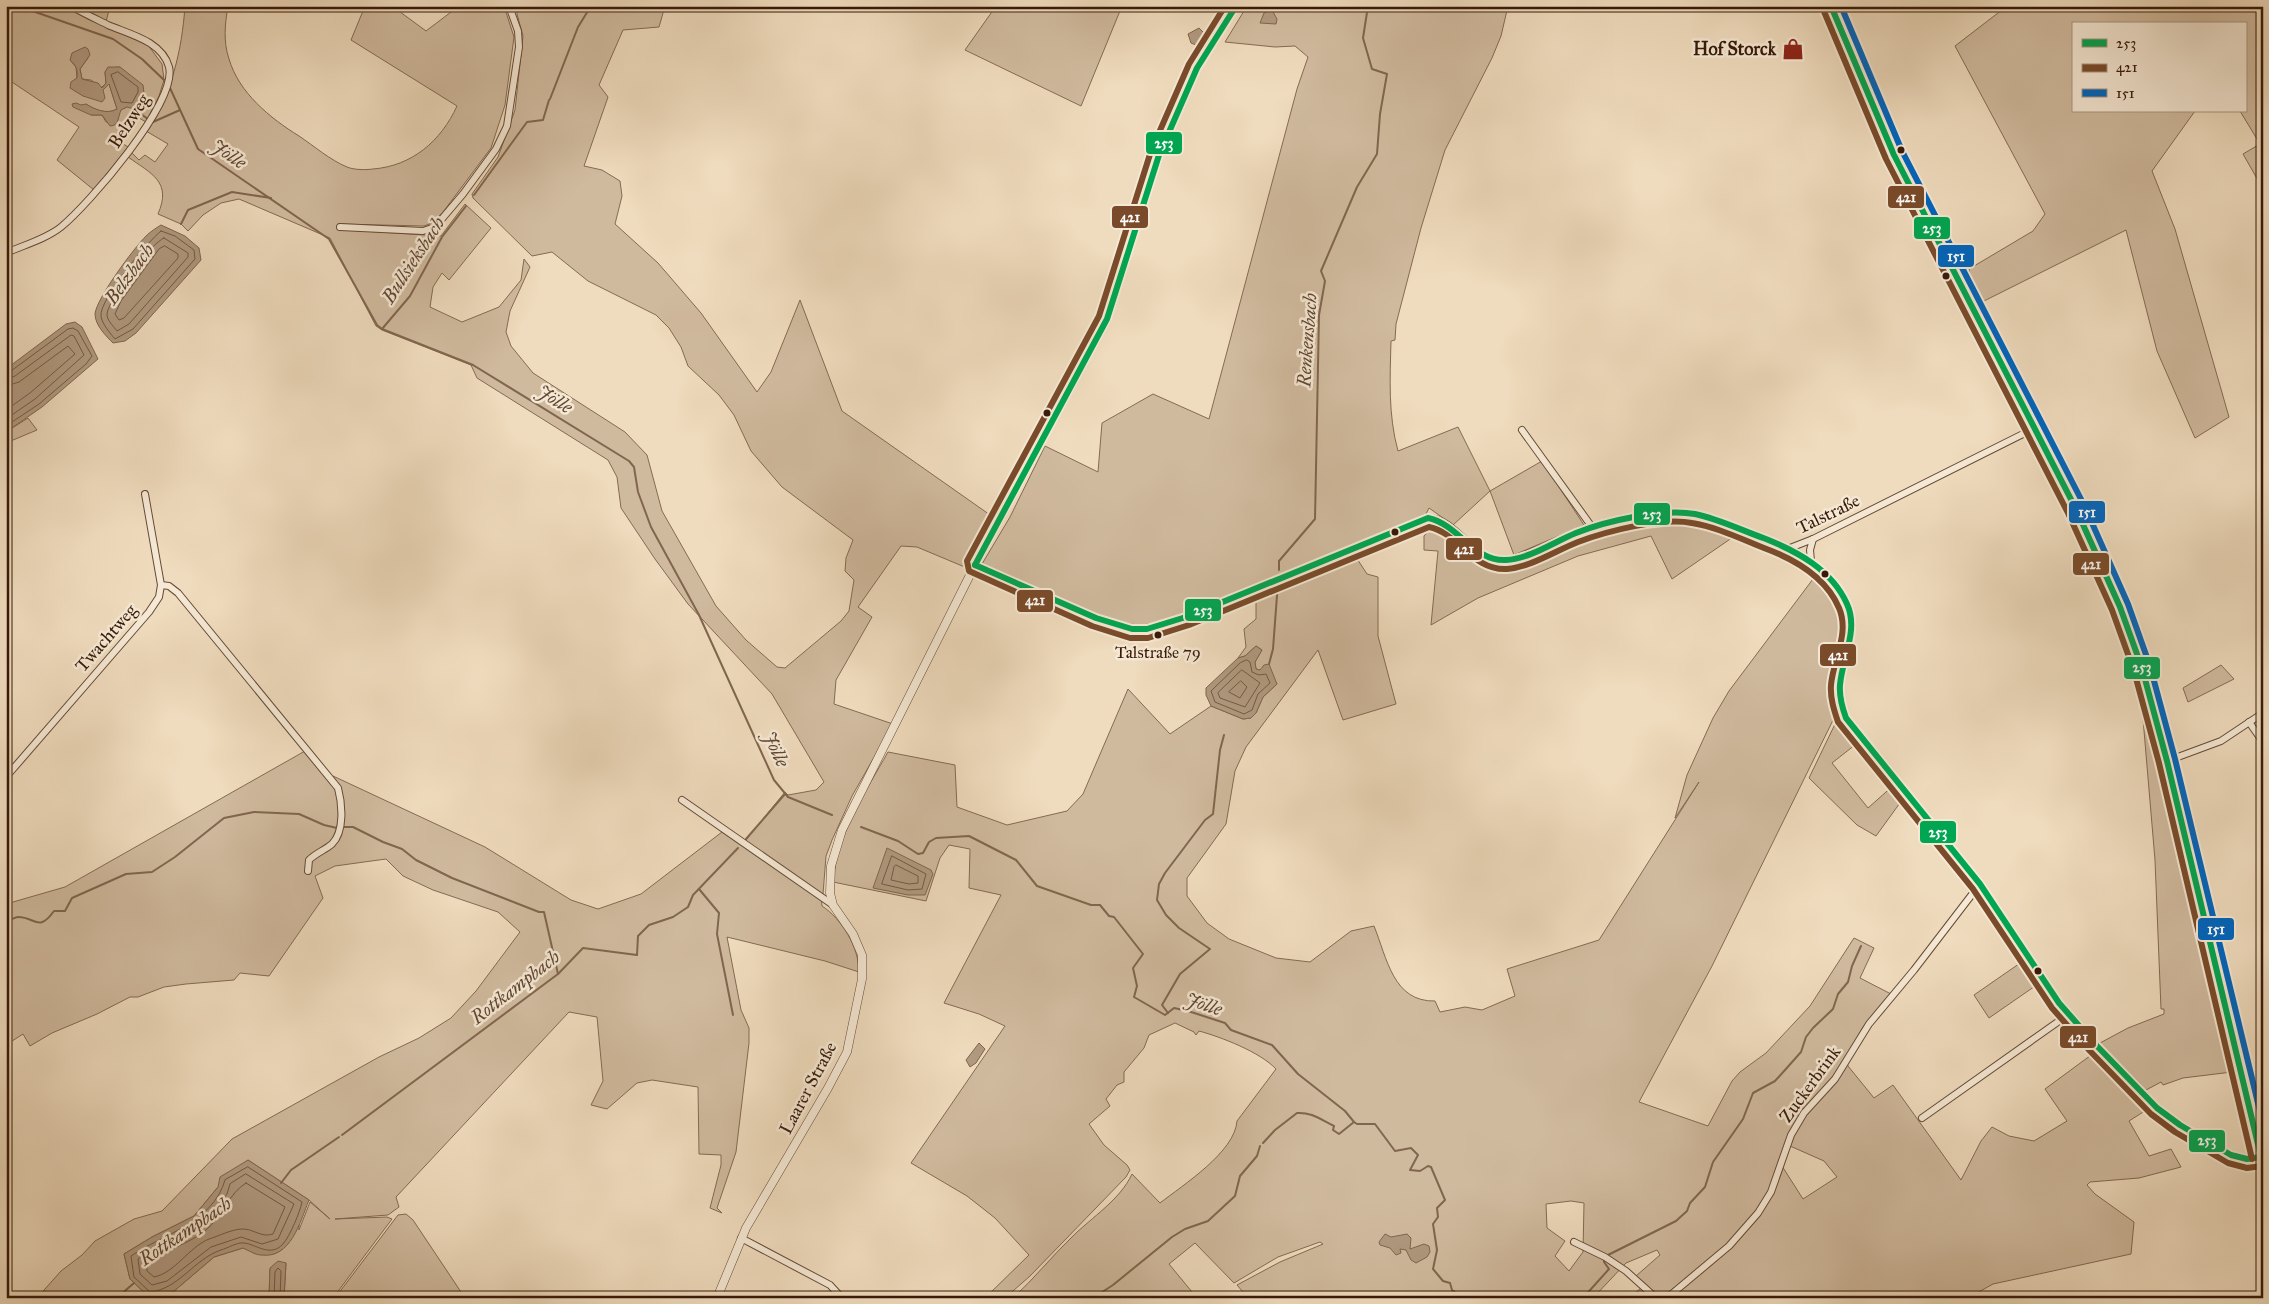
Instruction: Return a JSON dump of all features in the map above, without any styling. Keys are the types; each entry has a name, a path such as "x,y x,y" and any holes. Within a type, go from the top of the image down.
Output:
{"main road":[{"path":"1831,6 1865,90 1901,170 2035,428 2100,560 2142,668 2167,761 2262,1160"}],"street":[{"name":"Belzweg","path":"6,253 60,227 94,194 150,122 169,79 169,67 160,54 147,41 71,6"},
{"path":"340,227 429,229 435,227 463,194 496,149 507,126 519,47 518,31 509,6"},
{"name":"Laarer Straße","path":"717,1298 741,1238 832,1082 847,1052 862,979 862,955 853,934 833,905 829,887 831,866 842,830 975,565 1107,319 1159,155 1197,68 1212,41 1236,6"},
{"name":"Talstraße","path":"975,565 1096,618 1132,629 1147,629 1186,617 1428,518 1441,521 1484,555 1505,560 1592,527 1672,513 1701,515 1790,548 1813,539 2035,428"},
{"path":"1522,430 1592,527"},
{"path":"145,494 161,585 169,586 178,593 338,788 342,804 337,838 310,860 308,871"},
{"path":"1811,561 1810,550 1813,539"},
{"path":"1790,548 1811,561 1842,594 1851,616 1852,634 1841,666 1839,683 1840,697 1846,718 1980,884 2069,1014 2157,1108 2180,1125 2231,1155 2262,1160"},
{"name":"Twachtweg","path":"6,777 149,612 159,598 161,585"},
{"path":"2167,761 2221,741 2263,713"},
{"path":"2249,722 2263,742"},
{"path":"682,800 833,905"},
{"name":"Zuckerbrink","path":"1667,1298 1728,1246 1758,1213 1771,1192 1791,1135 1804,1113 1835,1078 1868,1024 1914,970 1980,884"},
{"path":"1922,1118 2069,1014"},
{"path":"2244,1084 2263,1078"},
{"path":"741,1238 830,1285 842,1298"},
{"path":"1574,1242 1605,1257 1656,1298"}],"shaded area":[{"path":"6,6 64,6 148,45 162,64 164,80 159,96 146,122 139,118 127,125 114,138 128,147 94,190 57,160 79,127 6,78","holes":["88,58 80,69 82,79 91,80 101,88 106,83 105,72 108,68 120,67 127,107 120,110 117,123 106,122 102,115 91,115 86,104 101,111 109,112 117,109 109,84 103,90 77,78 76,67 70,60"]},
{"path":"79,6 110,6 106,22 79,8"},
{"path":"185,6 228,6 225,32 227,52 240,83 248,94 277,121 328,157 350,168 367,170 400,163 424,150 443,130 457,106 351,40 365,6 392,6 426,31 459,6 504,6 514,37 505,105 491,148 443,212 432,223 424,226 338,224 347,230 441,236 465,204 491,228 449,280 442,273 433,287 430,307 462,322 499,307 521,280 524,259 530,267 510,311 506,332 511,346 533,373 625,432 647,455 662,511 716,606 746,640 777,667 785,668 841,621 849,611 854,580 845,571 846,558 853,540 782,487 751,451 734,415 719,395 688,366 681,347 669,328 656,315 588,281 552,252 532,256 473,198 472,194 498,157 515,110 523,36 517,14 518,6 665,6 659,27 623,30 599,85 608,97 584,166 602,170 620,181 622,196 615,224 658,263 701,313 757,392 771,372 800,300 842,411 993,517 967,568 917,547 901,546 858,607 872,617 836,680 834,704 893,724 852,796 826,856 823,894 821,897 822,906 836,918 848,935 856,953 859,972 825,961 727,937 741,1010 749,1028 749,1043 736,1152 717,1208 722,1213 710,1208 721,1165 721,1155 699,1154 698,1087 652,1080 637,1083 607,1109 591,1105 603,1081 597,1017 569,1012 396,1197 399,1207 388,1215 335,1219 387,1217 392,1219 333,1298 284,1298 286,1263 270,1269 269,1298 37,1298 61,1271 82,1255 95,1241 134,1219 162,1211 232,1139 379,1057 419,1038 451,1018 476,991 520,932 498,912 433,890 403,876 386,859 335,866 315,876 323,898 269,976 240,973 234,980 164,987 138,997 130,997 97,1014 52,1033 30,1046 23,1034 6,1045 6,904 65,887 305,751 330,780 333,776 485,847 571,900 598,909 641,894 722,832 773,867 787,871 745,841 785,792 788,795 816,790 824,782 772,694 688,604 655,559 621,508 617,477 608,460 477,378 471,365 376,326 330,238 239,199 221,203 203,215 188,231 181,224 158,214 163,194 161,186 152,174 128,157 132,153 139,160 145,155 155,162 168,144 146,131 163,102 174,71 181,39","holes":["248,1160 309,1200 330,1219 310,1202 299,1230 299,1224 288,1242 277,1252 263,1254 243,1248 214,1257 173,1292 149,1297 130,1279 124,1254 152,1237 194,1216 218,1187"]},
{"path":"996,6 1122,6 1081,106 965,50"},
{"path":"1247,6 1349,6 1369,11 1370,6 1508,6 1501,36 1492,58 1445,150 1421,228 1396,324 1395,340 1391,341 1391,410 1398,451 1458,427 1490,491 1453,525 1429,508 1426,514 1182,616 1163,622 1129,624 1075,607 982,564 1010,517 1045,446 1098,472 1102,423 1153,394 1209,419 1297,89 1308,57 1295,46 1275,47 1225,42"},
{"path":"2007,6 2263,6 2263,189 2243,154 2260,144 2241,112 2246,112 2246,22 2072,22 2072,112 2194,112 2152,171 2175,229 2229,417 2195,438 2157,351 2126,230 1982,302 1971,282 1969,269 2033,231 2045,214 1955,46"},
{"path":"28,418 37,430 6,443 6,432"},
{"path":"1542,461 1584,525 1514,555 1490,491"},
{"path":"1667,517 1688,517 1739,533 1672,579 1651,536 1578,556 1478,598 1431,625 1438,551 1424,550 1424,536 1435,523 1445,527 1484,560 1500,563 1518,561 1563,542 1597,531"},
{"path":"1352,551 1367,574 1378,577 1378,636 1396,704 1343,720 1318,650 1246,747 1235,771 1226,824 1187,878 1187,896 1207,923 1229,939 1276,958 1310,962 1351,931 1374,926 1388,964 1401,986 1410,994 1421,999 1435,1001 1440,1012 1465,1007 1482,1010 1515,996 1507,969 1599,940 1699,782 1675,818 1687,775 1713,718 1729,691 1819,571 1841,597 1849,616 1849,637 1837,682 1839,708 1712,966 1639,1102 1708,1126 1732,1081 1740,1072 1766,1053 1810,1006 1854,938 1874,948 1860,978 1891,994 1863,1027 1846,1058 1848,1066 1874,1098 1893,1085 1961,1180 1981,1141 1992,1127 2009,1136 2034,1141 2067,1121 2045,1089 2098,1050 2151,1107 2129,1121 2149,1156 2171,1149 2181,1167 2139,1178 2090,1182 2087,1185 2095,1194 2134,1222 2131,1254 1993,1284 1968,1298 1678,1298 1676,1293 1670,1298 1629,1298 1641,1288 1636,1276 1660,1255 1657,1250 1626,1263 1593,1298 1248,1298 1237,1285 1280,1262 1323,1244 1320,1242 1278,1257 1234,1283 1195,1243 1169,1264 1197,1298 1013,1298 1072,1237 1113,1200 1132,1174 1160,1203 1206,1167 1227,1144 1234,1133 1237,1121 1276,1069 1240,1046 1199,1031 1196,1035 1194,1032 1175,1023 1149,1035 1144,1048 1124,1072 1124,1082 1117,1085 1106,1099 1110,1106 1089,1124 1104,1145 1127,1165 1130,1170 1126,1177 1030,1276 1005,1298 985,1298 1029,1255 995,1218 967,1196 911,1163 1005,1026 979,1014 944,1003 1001,895 969,888 970,849 949,845 940,858 926,901 833,882 840,847 846,831 853,814 888,752 955,765 957,807 1007,825 1067,811 1083,794 1128,689 1170,734 1211,706 1243,719 1251,718 1256,713 1263,697 1277,684 1271,674 1256,669 1255,662 1262,650 1256,646 1245,656 1238,658 1246,647 1244,629 1256,619 1256,590","holes":["1790,1146 1824,1161 1837,1177 1803,1199 1782,1166","1571,1201 1584,1203 1583,1252 1569,1271 1555,1256 1565,1241 1547,1228 1546,1204"]},
{"path":"2221,665 2234,679 2188,702 2183,688"},
{"path":"2142,707 2232,1072 2183,1078 2163,1085 2161,1082 2146,1090 2100,1043 2128,1028 2164,1014 2164,1009 2161,1009 2155,860"},
{"path":"1842,717 1860,741 1832,763 1868,808 1895,784 1905,796 1876,836 1857,825 1809,778 1837,720"},
{"path":"2026,959 2041,982 1989,1018 1974,995"},
{"path":"406,1214 413,1220 465,1298 335,1298 398,1215"}],"water":[{"path":"1272,10 1277,19 1276,24 1260,23 1264,13"},
{"path":"1199,28 1205,34 1196,45 1191,43 1188,34"},
{"path":"85,47 90,55 80,69 82,79 98,83 102,88 106,83 105,72 108,67 120,67 143,85 144,93 134,109 127,107 121,110 117,123 113,126 110,126 102,115 91,115 73,107 72,104 76,103 86,104 105,111 117,109 109,84 103,90 105,98 102,102 83,96 70,88 71,82 77,78 76,68 70,60 72,53"},
{"path":"161,225 185,236 199,248 201,260 136,333 125,341 113,343 101,330 95,318 97,307 108,286 140,242"},
{"path":"75,322 82,327 98,359 42,407 6,432 6,369 66,324"},
{"path":"1256,646 1262,650 1255,662 1256,669 1260,670 1264,665 1269,664 1277,684 1263,697 1256,713 1251,718 1243,719 1211,706 1206,695 1206,688 1238,658 1245,656"},
{"path":"887,848 931,870 933,874 925,895 908,895 873,888"},
{"path":"979,1043 985,1049 976,1063 970,1067 966,1060"},
{"path":"248,1160 309,1200 293,1237 280,1251 271,1255 259,1255 243,1248 214,1257 173,1292 149,1297 130,1279 124,1254 152,1237 194,1216 218,1187 220,1177"},
{"path":"1385,1234 1391,1237 1407,1234 1411,1238 1410,1249 1424,1244 1429,1246 1430,1252 1427,1257 1416,1263 1411,1260 1406,1250 1400,1249 1401,1253 1396,1255 1390,1248 1380,1245 1379,1242"},
{"path":"278,1261 286,1263 284,1298 269,1298 270,1268"}],"waterway":[{"name":"Jölle","path":"18,6 113,39 142,59 164,80"},
{"name":"Bullsieksbach","path":"550,99 578,27 591,6"},
{"name":"Renkensbach","path":"1279,570 1279,561 1315,519 1319,315 1325,281 1321,271 1357,187 1377,154 1380,114 1387,74 1372,69 1363,38 1368,6"},
{"name":"Jölle","path":"170,88 198,149 329,239 377,325 382,329 473,365 629,461 634,467 638,492 651,527 699,615 774,780 788,797 832,815"},
{"name":"Bullsieksbach","path":"474,195 527,122 543,120 549,100"},
{"path":"134,109 148,119"},
{"path":"153,122 180,110"},
{"name":"Belzbach","path":"181,224 188,210 232,192 271,198"},
{"name":"Bullsieksbach","path":"382,329 410,296 442,237 466,206"},
{"name":"Renkensbach","path":"1269,664 1273,649 1278,582"},
{"name":"Renkensbach","path":"1168,1013 1162,1005 1180,974 1210,949 1179,928 1166,915 1157,900 1159,884 1165,873 1205,820 1213,814 1220,750 1224,735"},
{"name":"Rottkampbach","path":"746,839 785,794"},
{"path":"6,922 18,917 40,923 49,918 54,911 65,911 72,898 126,874 152,872 175,857 224,818 254,812 299,814 324,825 337,828"},
{"path":"342,827 353,827 402,849 416,860 452,878 539,912 544,912 558,974"},
{"name":"Jölle","path":"861,827 898,841 918,854 923,853 929,842 936,838 969,836 1016,860 1037,886 1091,905 1100,905 1109,916 1114,917 1143,954 1133,968 1137,986 1134,997 1165,1015 1174,1008 1188,1011 1225,1023 1231,1030 1272,1045 1298,1074 1345,1111 1354,1122 1357,1124 1375,1124 1395,1151 1411,1148 1418,1155 1410,1170 1420,1171 1428,1166 1431,1167 1445,1200 1437,1208 1438,1217 1433,1224 1437,1250 1433,1269 1443,1281 1450,1283 1452,1290 1463,1298"},
{"name":"Rottkampbach","path":"342,1135 558,974 583,948 637,955 638,936 649,925 673,917 688,907 693,895 738,848"},
{"path":"699,889 719,913 717,934 733,1015"},
{"path":"1608,1255 1676,1221 1687,1211 1690,1203 1705,1187 1713,1162 1743,1119 1753,1093 1775,1081 1801,1052 1806,1037 1813,1028 1833,1009 1838,994 1848,982 1852,966 1861,946"},
{"path":"1263,1143 1275,1130 1297,1113 1312,1115 1321,1119 1334,1126 1333,1130 1339,1134 1354,1122"},
{"name":"Rottkampbach","path":"281,1183 291,1170 339,1137"},
{"path":"1093,1298 1113,1285 1172,1237 1185,1229 1208,1221 1235,1196 1240,1176 1257,1156 1260,1146"},
{"path":"1583,1298 1609,1269 1604,1262 1604,1258"},
{"name":"Rottkampbach","path":"119,1296 134,1283"}],"transit line":[{"name":"421","path":"1225,6 1189,64 1151,151 1099,316 967,561 969,571 1092,626 1130,638 1148,638 1189,625 1429,527 1449,536 1484,564 1495,568 1507,569 1534,562 1578,542 1650,523 1680,522 1711,527 1775,552 1808,570 1826,587 1839,608 1843,627 1832,676 1831,690 1838,722 1973,889 2052,1008 2090,1051 2151,1114 2175,1132 2228,1163 2247,1168 2262,1166"},
{"name":"253","path":"975,565 1107,319 1159,155 1197,68 1236,6"},
{"name":"253","path":"975,565 1096,618 1132,629 1147,629 1186,617 1428,518 1448,527 1485,555 1495,559 1506,560 1524,557 1576,533 1603,524 1651,514 1667,513 1704,516 1778,544 1802,556 1823,572 1833,581 1847,604 1850,614 1851,634 1841,675 1840,689 1841,702 1846,718 1980,884 2059,1003 2096,1045 2157,1108 2180,1125 2231,1155 2247,1159 2261,1157 2167,761 2142,668 2120,607 2076,509 1894,155 1831,6"},
{"name":"151","path":"1841,6 1902,151 2084,505 2128,604 2150,666 2175,759 2263,1124"},
{"name":"421","path":"1823,9 1886,159 2068,513 2112,610 2134,671 2159,763 2252,1159"}],"place":[{"name":"Hof Storck","path":"1793,49"},
{"name":"Talstraße 79","path":"1158,635"}]}
